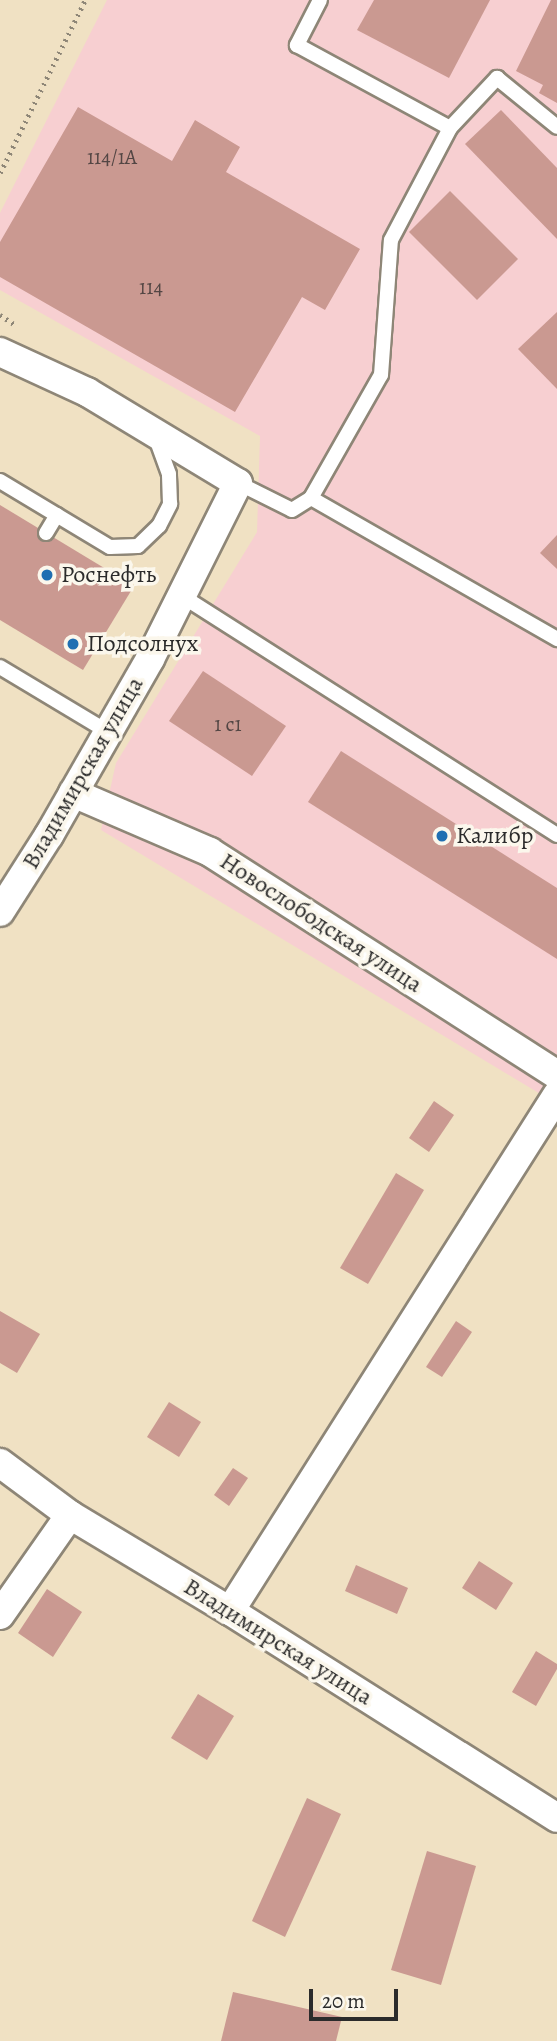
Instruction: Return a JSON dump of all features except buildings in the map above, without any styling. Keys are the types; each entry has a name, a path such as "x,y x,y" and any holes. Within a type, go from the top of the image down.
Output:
{"street":[{"path":"0,352 87,392 238,483"},
{"name":"Владимирская улица","path":"0,912 74,793 108,732 238,483"},
{"name":"Новослободская улица","path":"74,793 210,852 557,1075"},
{"path":"230,1611 557,1095"},
{"name":"Владимирская улица","path":"0,1463 70,1514 230,1611 557,1818"},
{"path":"0,1615 70,1514"}],"lane":[{"path":"320,0 297,45 450,128"},
{"path":"238,483 292,510 311,498 381,375 391,240 450,128 497,78 557,127"},
{"path":"0,481 110,547 138,546 159,526 170,504 169,474 153,430"},
{"path":"311,498 557,639"},
{"path":"46,533 57,515"},
{"path":"181,596 557,835"},
{"path":"0,667 108,732"}],"path":[{"path":"0,173 85,0"},
{"path":"0,316 8,321"}],"shaded area":[{"path":"107,0 557,0 557,1104 101,830 116,763 257,532 260,436 0,290 0,213"}],"place":[{"name":"Роснефть","path":"47,575"},
{"name":"Подсолнух","path":"73,644"},
{"name":"Калибр","path":"442,836"}]}
